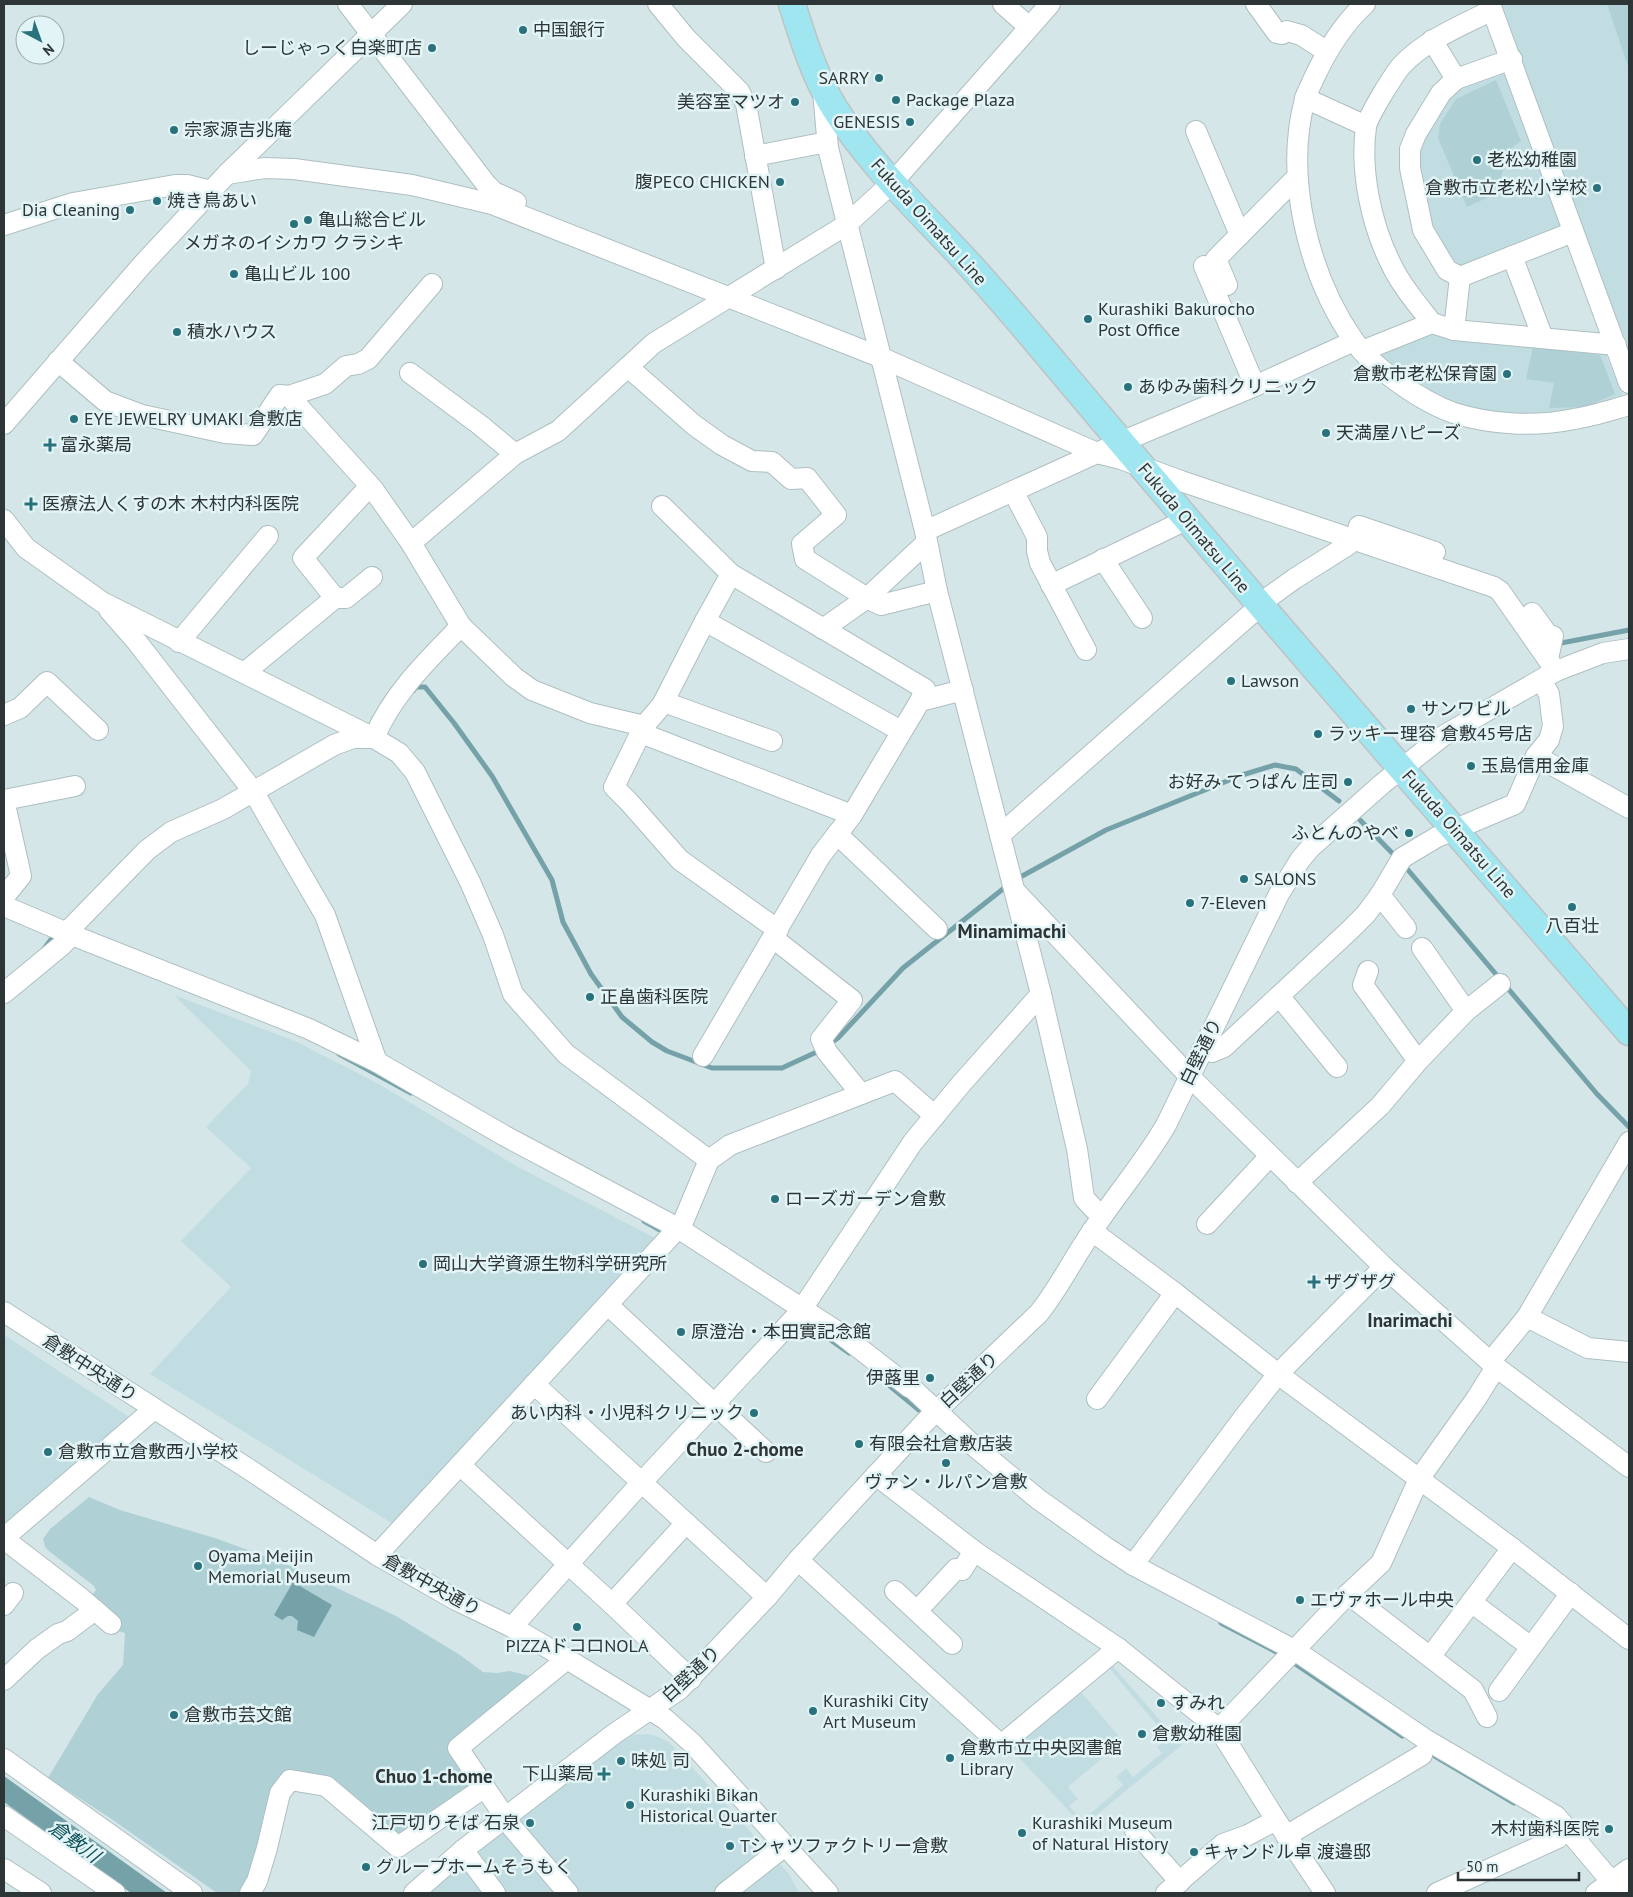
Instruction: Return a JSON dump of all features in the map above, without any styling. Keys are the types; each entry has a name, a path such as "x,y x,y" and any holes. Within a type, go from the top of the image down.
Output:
{"main road":[{"name":"Fukuda Oimatsu Line","path":"792,4 801,33 823,87 854,138 892,183 967,262 1259,606 1629,1032"}],"street":[{"path":"348,4 370,34 468,187 492,204 880,357 1097,453 1142,466 1181,481 1356,534"},
{"path":"4,424 143,264 227,174 402,4"},
{"path":"658,4 686,38 739,91 746,104 776,269"},
{"path":"1003,4 1029,27"},
{"path":"411,543 515,454 558,431 654,344 673,330 731,298 846,225 892,183 1050,4"},
{"path":"1256,4 1278,33 1282,34 1288,31 1301,35 1326,51"},
{"path":"1365,4 1353,15 1326,51 1305,98 1300,129 1297,177 1304,225 1314,259 1324,286 1358,346 1389,376 1435,405 1454,413 1484,421 1514,423 1573,420 1629,405"},
{"path":"1616,345 1454,330 1432,323 1409,294 1391,265 1378,237 1369,200 1365,168 1366,126 1388,84 1402,65 1432,40 1491,7 1512,59 1616,345 1629,383"},
{"path":"1432,40 1456,79"},
{"path":"1460,277 1447,270 1423,230 1410,168 1410,149 1416,134 1441,93 1456,79 1512,59"},
{"path":"823,87 827,142 846,225 1041,994 1077,1149 1084,1198 1094,1209 1103,1215"},
{"path":"1305,98 1366,126"},
{"path":"1196,131 1240,235"},
{"path":"755,156 827,142"},
{"path":"227,174 265,168 294,169 412,185 468,187"},
{"path":"1227,285 1216,259 1297,177"},
{"path":"4,225 71,194 175,185 187,185 211,191"},
{"path":"1460,277 1574,232"},
{"path":"1512,256 1543,338"},
{"path":"1204,266 1255,386"},
{"path":"1454,330 1460,277"},
{"path":"58,361 105,401 142,415 225,433 253,434 280,395 289,396 325,384 346,366 358,364 368,359 432,284"},
{"path":"823,629 867,598 926,537 1013,491 1121,442 1255,386 1358,346 1432,323"},
{"path":"628,367 694,425 722,445 752,461 772,462 790,479 807,478 836,515 802,544 805,559 867,598 882,605 938,591"},
{"path":"410,373 480,424 515,454"},
{"path":"289,396 370,486 411,543 461,626 514,677 532,690 590,713 642,729 852,815"},
{"path":"335,598 302,558 370,486"},
{"path":"1013,491 1037,537 1037,552 1040,563 1086,650"},
{"path":"662,506 731,574 925,689 920,701 852,815 821,855 703,1056"},
{"path":"4,520 26,548 102,602 374,738 399,753 415,772 470,882 493,935 513,994 566,1054 709,1160"},
{"path":"1051,584 1186,520"},
{"path":"1000,835 1259,606 1294,579 1348,545 1359,526 1495,572 1510,583 1548,636 1553,636 1549,694 1553,726 1550,740 1536,756 1515,804 1437,837 1400,862 1380,895 1366,914 1350,930 1224,1048 1212,1052 1202,1050"},
{"path":"179,642 268,536"},
{"path":"1103,559 1142,618"},
{"path":"731,574 705,620 664,702 642,729 614,787 680,860 775,934 852,1000 821,1039 824,1047 861,1094"},
{"path":"244,674 335,598 346,598 372,577"},
{"path":"102,602 137,642 250,788 326,915 377,1062"},
{"path":"705,620 902,732"},
{"path":"374,738 381,721 414,675 461,626"},
{"name":"白壁通り","path":"414,1893 463,1850 614,1734 666,1700 691,1679 936,1411 1039,1313 1051,1299 1103,1215 1150,1152 1170,1117 1278,894 1300,860 1324,835 1382,784 1442,736 1550,659 1582,660 1603,653 1629,649"},
{"path":"4,715 20,708 47,682 98,730"},
{"path":"920,701 963,690"},
{"path":"664,702 772,741"},
{"path":"4,993 65,935 148,850 171,832 223,809 250,788 334,745 353,738 374,738"},
{"path":"1536,756 1629,808"},
{"path":"4,897 21,876 4,800 75,786"},
{"path":"837,834 937,929"},
{"path":"1012,884 1189,1076 1384,1267 1494,1364 1629,1467"},
{"path":"1380,895 1406,928"},
{"path":"4,906 65,935 309,1029 377,1062 674,1233 798,1314 841,1334 913,1389 974,1446 1038,1499 1134,1565 1290,1656 1425,1739 1556,1816 1605,1874 1623,1880"},
{"path":"1422,948 1466,1011"},
{"path":"1368,971 1363,985 1418,1061"},
{"path":"1297,1183 1380,1106 1418,1061 1466,1011 1500,984"},
{"path":"512,1628 641,1483 798,1314 913,1142 961,1084 1041,994"},
{"path":"1280,996 1336,1067"},
{"path":"377,1555 674,1233 683,1222 709,1160 730,1146 895,1081 935,1116"},
{"path":"1219,1729 1348,1594 1381,1563 1418,1479 1476,1399 1494,1364 1527,1317 1629,1142"},
{"path":"1207,1224 1270,1156"},
{"path":"1092,1232 1175,1293 1278,1374 1512,1548 1629,1639"},
{"path":"1134,1565 1278,1374 1384,1267"},
{"path":"1097,1399 1175,1293"},
{"path":"608,1305 766,1452"},
{"name":"倉敷中央通り","path":"4,1312 250,1470 377,1555 456,1600 512,1628 567,1659 665,1719 692,1743 828,1893"},
{"path":"1527,1317 1588,1348 1629,1352"},
{"path":"534,1384 766,1597"},
{"path":"111,1624 4,1538 154,1409"},
{"path":"460,1465 691,1679"},
{"path":"876,1475 974,1551 1118,1648 1219,1729 1281,1828 1325,1893"},
{"path":"612,1604 686,1523"},
{"path":"1430,1657 1512,1548"},
{"path":"917,1611 956,1569 962,1570 974,1551"},
{"path":"798,1560 1001,1745 1118,1648"},
{"path":"894,1591 952,1644"},
{"path":"1499,1691 1571,1593"},
{"path":"1348,1594 1473,1690 1487,1717"},
{"path":"1471,1602 1531,1647"},
{"path":"4,1680 37,1649 58,1634 67,1631 95,1610"},
{"path":"567,1659 458,1748 511,1826 568,1893"},
{"path":"1135,1831 1173,1888 1223,1844 1248,1835 1281,1828 1422,1755"},
{"path":"4,1759 192,1893"},
{"path":"250,1893 257,1881 267,1848 280,1793 290,1780 326,1786 398,1847 485,1787"},
{"path":"4,1816 115,1893"},
{"path":"1437,1893 1558,1838 1566,1829"},
{"path":"725,1893 785,1846"},
{"path":"463,1850 495,1893"},
{"path":"4,1869 30,1890"},
{"path":"1596,1893 1623,1880"}],"shaded area":[{"name":"倉敷市立老松小学校","path":"1499,4 1629,4 1629,367"},
{"path":"1607,4 1629,4 1629,69"},
{"name":"老松幼稚園","path":"1503,67 1562,226 1459,271 1432,236 1417,170 1422,135 1454,87"},
{"path":"1496,80 1521,141 1512,148 1501,177 1506,189 1467,207 1438,138 1440,124 1456,99"},
{"name":"倉敷市老松保育園","path":"1424,332 1604,350 1624,399 1549,415 1492,412 1457,404 1413,384 1378,355"},
{"path":"1533,347 1600,355 1615,394 1585,407 1549,408 1554,383 1526,379"},
{"name":"岡山大学資源生物科学研究所","path":"174,995 295,1041 377,1083 518,1167 661,1241 395,1525 150,1374 231,1287 181,1241 251,1168 206,1127 248,1084 251,1071"},
{"name":"倉敷市立倉敷西小学校","path":"4,1335 132,1419 4,1529"},
{"path":"89,1497 120,1510 215,1538 291,1566 396,1616 460,1655 483,1672 497,1673 510,1671 538,1678 460,1741 479,1786 398,1843 327,1781 289,1776 245,1893 217,1893 107,1816 48,1778 98,1694 123,1665 125,1633 108,1628 91,1596 96,1590 94,1586 50,1552 45,1547 43,1539 50,1529"},
{"path":"1110,1663 1182,1745 1083,1826 1009,1747","holes":["1109,1668 1168,1738 1157,1747 1162,1753 1133,1777 1126,1768 1116,1777 1123,1785 1082,1821 1069,1806 1078,1799 1068,1787 1123,1741 1081,1692"]},
{"name":"Kurashiki Bikan Historical Quarter","path":"649,1734 670,1743 789,1874 799,1893 425,1893 451,1869 612,1747 633,1735"}],"water":[{"path":"293,1582 332,1605 314,1637 297,1630 298,1621 292,1616 282,1620 274,1615"},
{"name":"倉敷川","path":"4,1776 167,1893 131,1893 4,1802"}],"waterway":[{"path":"1556,644 1629,630"},
{"path":"413,691 416,687 425,687 454,723 492,776 552,880 563,922 591,974 622,1017 652,1042 667,1051 712,1068 782,1068 821,1050"},
{"path":"1015,880 1106,830 1242,775 1275,765 1296,769 1339,801"},
{"path":"1360,820 1397,858"},
{"path":"1403,864 1597,1094 1629,1127"},
{"path":"828,1045 838,1038 903,968 1008,885"},
{"path":"43,950 56,933"},
{"path":"339,1054 411,1093"},
{"path":"644,1221 667,1234"},
{"path":"811,1326 849,1353"},
{"path":"873,1372 919,1410"},
{"path":"1221,1623 1282,1655"},
{"path":"1291,1661 1402,1736"},
{"path":"1433,1755 1514,1803"}],"place":[{"name":"中国銀行","path":"523,30"},
{"name":"しーじゃっく白楽町店","path":"432,48"},
{"name":"SARRY","path":"879,78"},
{"name":"Package Plaza","path":"896,100"},
{"name":"美容室マツオ","path":"795,102"},
{"name":"GENESIS","path":"910,122"},
{"name":"宗家源吉兆庵","path":"174,130"},
{"name":"老松幼稚園","path":"1477,160"},
{"name":"腹PECO CHICKEN","path":"780,182"},
{"name":"倉敷市立老松小学校","path":"1597,188"},
{"name":"焼き鳥あい","path":"157,201"},
{"name":"Dia Cleaning","path":"130,210"},
{"name":"亀山総合ビル","path":"308,220"},
{"name":"メガネのイシカワ クラシキ","path":"294,224"},
{"name":"亀山ビル 100","path":"234,274"},
{"name":"Kurashiki Bakurocho Post Office","path":"1088,319"},
{"name":"積水ハウス","path":"177,332"},
{"name":"倉敷市老松保育園","path":"1507,374"},
{"name":"あゆみ歯科クリニック","path":"1128,387"},
{"name":"EYE JEWELRY UMAKI 倉敷店","path":"74,419"},
{"name":"天満屋ハピーズ","path":"1326,433"},
{"name":"富永薬局","path":"50,445"},
{"name":"医療法人くすの木 木村内科医院","path":"31,504"},
{"name":"Lawson","path":"1231,681"},
{"name":"サンワビル","path":"1411,709"},
{"name":"ラッキー理容 倉敷45号店","path":"1318,734"},
{"name":"玉島信用金庫","path":"1471,766"},
{"name":"お好み てっぱん 庄司","path":"1348,782"},
{"name":"ふとんのやべ","path":"1409,833"},
{"name":"SALONS","path":"1244,879"},
{"name":"7-Eleven","path":"1190,903"},
{"name":"八百壮","path":"1572,907"},
{"name":"正畠歯科医院","path":"590,997"},
{"name":"ローズガーデン倉敷","path":"775,1199"},
{"name":"岡山大学資源生物科学研究所","path":"423,1264"},
{"name":"ザグザグ","path":"1314,1282"},
{"name":"原澄治・本田實記念館","path":"681,1332"},
{"name":"伊蕗里","path":"930,1378"},
{"name":"あい内科・小児科クリニック","path":"754,1413"},
{"name":"有限会社倉敷店装","path":"859,1444"},
{"name":"倉敷市立倉敷西小学校","path":"48,1452"},
{"name":"ヴァン・ルパン倉敷","path":"946,1463"},
{"name":"Oyama Meijin Memorial Museum","path":"198,1566"},
{"name":"エヴァホール中央","path":"1300,1600"},
{"name":"PIZZAドコロNOLA","path":"577,1627"},
{"name":"すみれ","path":"1161,1703"},
{"name":"Kurashiki City Art Museum","path":"813,1711"},
{"name":"倉敷市芸文館","path":"174,1715"},
{"name":"倉敷幼稚園","path":"1142,1734"},
{"name":"倉敷市立中央図書館 Library","path":"950,1758"},
{"name":"味処 司","path":"621,1761"},
{"name":"下山薬局","path":"604,1774"},
{"name":"Kurashiki Bikan Historical Quarter","path":"630,1805"},
{"name":"江戸切りそば 石泉","path":"530,1823"},
{"name":"木村歯科医院","path":"1609,1829"},
{"name":"Kurashiki Museum of Natural History","path":"1022,1833"},
{"name":"Tシャツファクトリー倉敷","path":"730,1846"},
{"name":"キャンドル卓 渡邉邸","path":"1194,1852"},
{"name":"グループホームそうもく","path":"366,1867"}],"district":[{"name":"Minamimachi","path":"1012,931"},
{"name":"Inarimachi","path":"1410,1320"},
{"name":"Chuo 2-chome","path":"745,1449"},
{"name":"Chuo 1-chome","path":"434,1776"}]}
